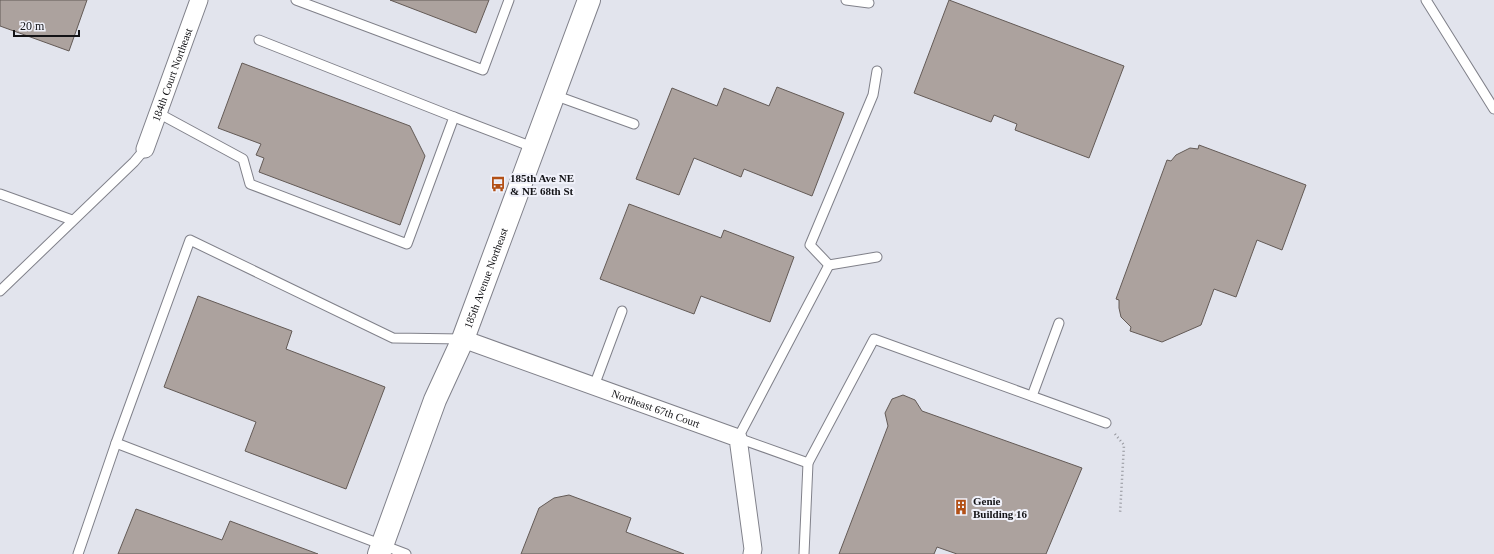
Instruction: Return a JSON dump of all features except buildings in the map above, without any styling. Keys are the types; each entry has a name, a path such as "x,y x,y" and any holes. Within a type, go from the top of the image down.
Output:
{"street":[{"name":"184th Court Northeast","path":"145,149 199,0"},
{"name":"185th Avenue Northeast","path":"380,550 436,400 463,339 589,0"},
{"name":"Northeast 67th Court","path":"463,339 738,438"},
{"path":"738,438 753,549 752,554"}],"lane":[{"path":"296,0 483,70 509,0"},
{"path":"846,0 869,3"},
{"path":"1426,0 1494,109"},
{"path":"259,40 535,148"},
{"path":"829,265 810,245 873,96 877,71"},
{"path":"554,95 634,124"},
{"path":"158,113 243,159 250,184 407,244 454,117"},
{"path":"0,291 72,220 134,162 145,149"},
{"path":"0,194 72,220"},
{"path":"78,554 116,443 190,240 393,338 463,339"},
{"path":"829,265 878,256"},
{"path":"808,463 738,438 829,265"},
{"path":"594,386 622,311"},
{"path":"1032,396 1059,323"},
{"path":"804,554 808,463 874,339 1106,423"},
{"path":"116,443 380,550 406,554"}],"path":[{"path":"1106,423 1124,445 1120,514"}],"place":[{"name":"185th Ave NE & NE 68th St","path":"498,184"},
{"name":"Genie Building 16","path":"961,507"}]}
